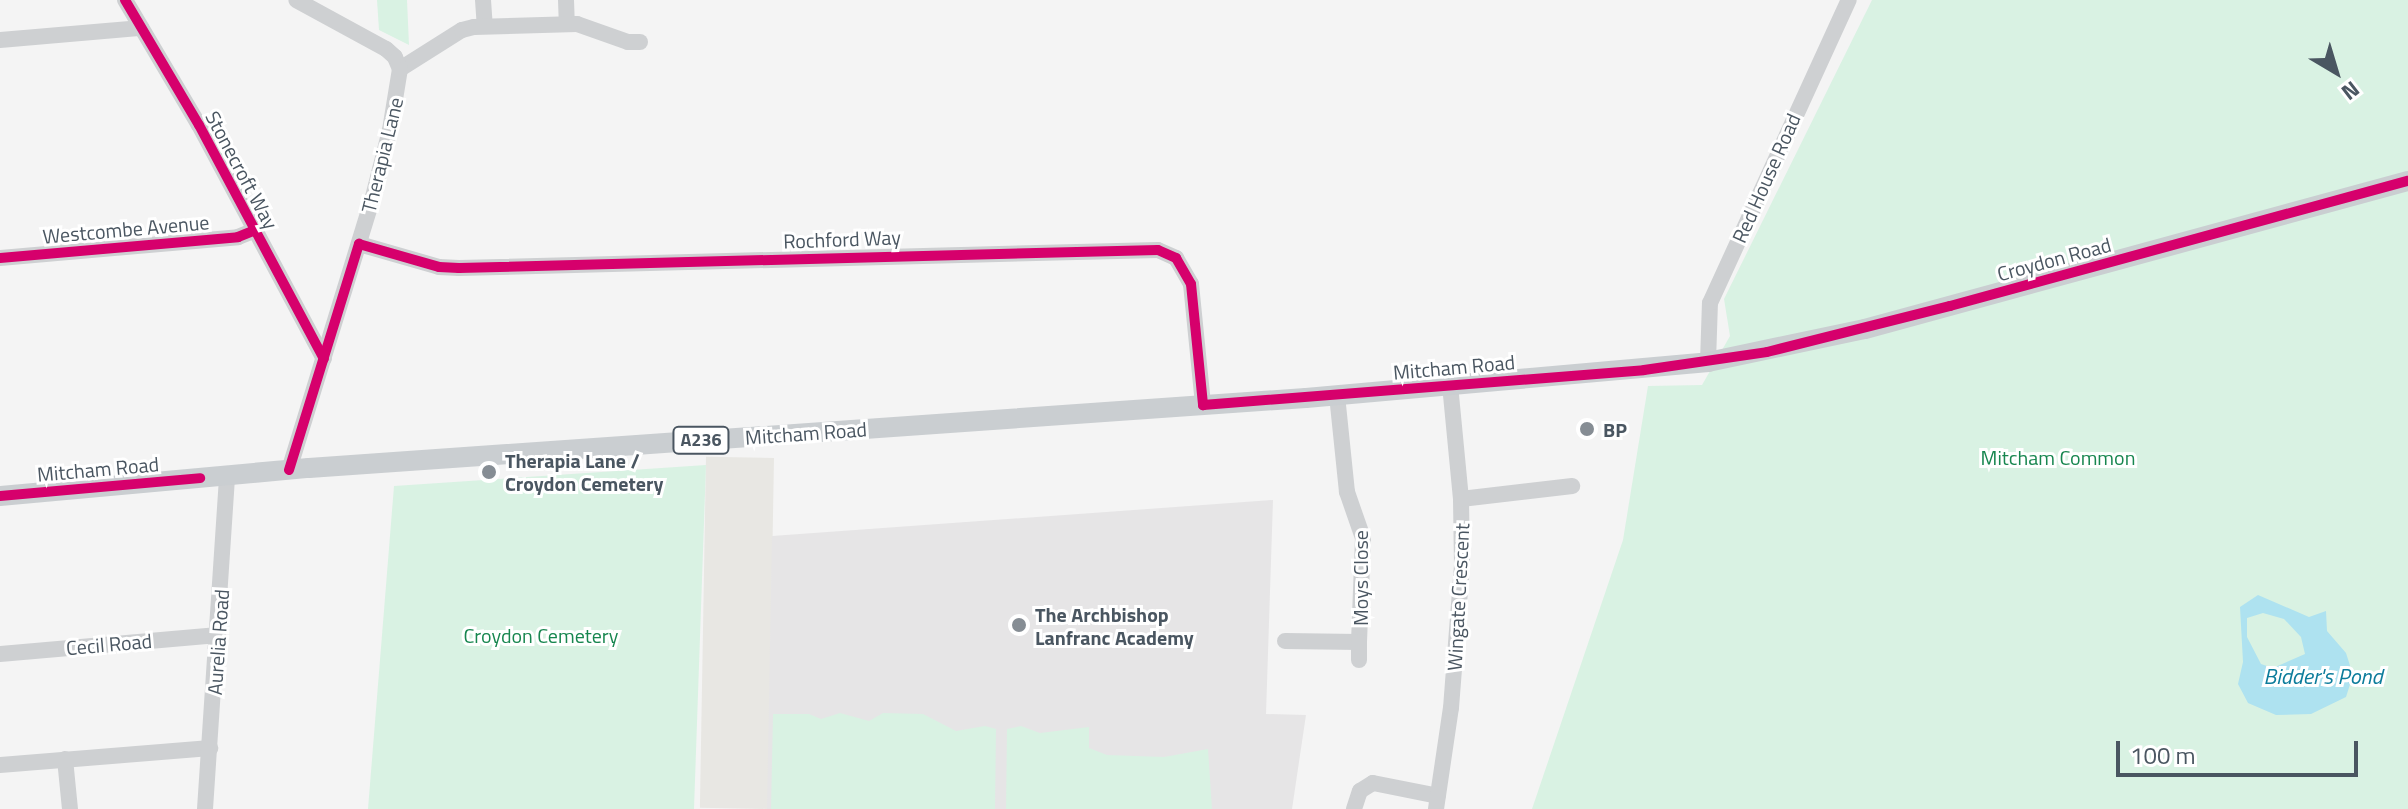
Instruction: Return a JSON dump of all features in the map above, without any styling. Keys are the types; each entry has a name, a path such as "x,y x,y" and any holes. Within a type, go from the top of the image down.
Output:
{"main road":[{"name":"Croydon Road","path":"1708,362 1865,329 2408,181"},
{"name":"Mitcham Road","path":"0,496 289,470 1337,395 1708,362"}],"street":[{"name":"Stonecroft Way","path":"125,0 199,125 324,359"},
{"path":"296,0 386,49 395,57 400,69 462,30 485,26 586,25 617,38 640,42"},
{"path":"483,0 485,26"},
{"path":"566,0 567,24"},
{"name":"Red House Road","path":"1708,362 1710,303 1849,0"},
{"path":"0,40 141,28"},
{"name":"Therapia Lane","path":"289,470 359,244 390,130 400,69"},
{"name":"Westcombe Avenue","path":"0,258 208,241 238,237 253,231"},
{"name":"Rochford Way","path":"359,244 439,267 459,268 1158,250 1176,258 1191,284 1203,405"},
{"name":"Wingate Crescent","path":"1437,803 1457,644 1461,499 1450,384"},
{"name":"Moys Close","path":"1285,641 1359,642 1363,538 1347,492 1337,395"},
{"name":"Aurelia Road","path":"205,809 227,476"},
{"path":"1461,499 1572,486"},
{"name":"Cecil Road","path":"0,654 218,635"},
{"path":"1359,642 1359,660"},
{"path":"0,765 210,748"},
{"path":"65,759 70,809"},
{"path":"1354,809 1360,791 1373,783 1437,803"}],"shaded area":[{"path":"706,457 774,458 768,809 700,808"},
{"name":"The Archbishop Lanfranc Academy","path":"1273,500 1266,714 1306,715 1292,809 767,809 772,536"}],"green space":[{"path":"377,0 407,0 409,45 379,30"},
{"name":"Mitcham Common","path":"1872,0 2408,0 2408,809 1532,809 1623,540 1648,386 1702,385 1730,336 1724,299"},
{"name":"Croydon Cemetery","path":"706,465 694,809 368,809 394,486"},
{"path":"840,713 869,721 883,713 923,714 956,731 985,726 996,729 995,809 771,809 773,714 809,714 821,719"},
{"path":"1021,726 1040,733 1089,727 1089,748 1107,755 1164,757 1208,749 1212,809 1006,809 1007,729"}],"water":[{"name":"Bidder's Pond","path":"2258,595 2309,617 2326,611 2327,631 2346,653 2353,675 2346,697 2311,714 2276,715 2248,703 2238,684 2243,662 2240,607","holes":["2263,613 2284,619 2301,637 2305,654 2273,668 2261,664 2247,637 2247,618"]}],"cycle path":[{"path":"125,0 199,125 324,359"},
{"path":"289,470 359,244 439,267 459,268 1158,250 1176,258 1191,284 1203,405 1644,370 1767,352 1950,306 2408,181"},
{"path":"0,258 238,237 253,231"},
{"path":"0,496 200,478"}],"place":[{"name":"BP","path":"1587,429"},
{"name":"Therapia Lane / Croydon Cemetery","path":"489,472"},
{"name":"The Archbishop Lanfranc Academy","path":"1019,625"}]}
